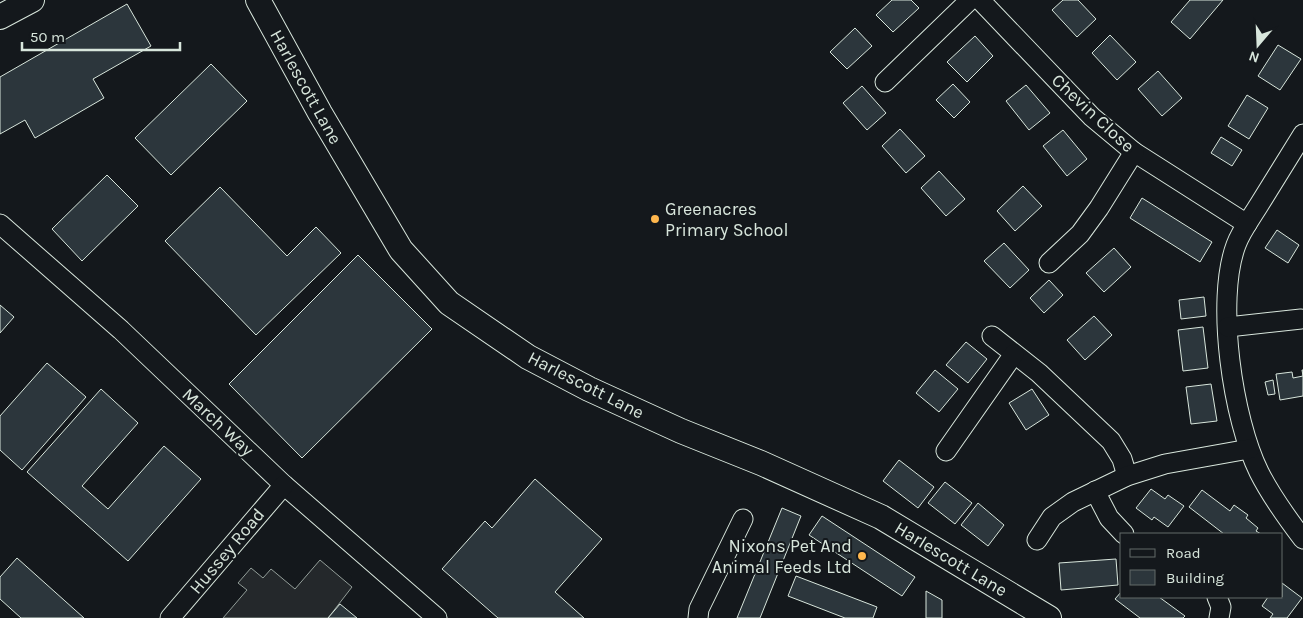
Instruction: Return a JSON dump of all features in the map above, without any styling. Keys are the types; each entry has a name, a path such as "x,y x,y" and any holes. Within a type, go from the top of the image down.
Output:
{"street":[{"path":"0,17 32,0"},
{"name":"Harlescott Lane","path":"258,0 320,113 401,250 449,303 528,356 589,389 681,431 761,463 880,517 1049,618"},
{"path":"885,82 970,0"},
{"name":"Chevin Close","path":"980,0 1092,117 1134,152 1247,224"},
{"path":"1303,134 1236,245 1231,268 1228,328 1234,385 1241,425 1249,449 1274,499 1303,539"},
{"path":"1049,263 1080,234 1099,208 1134,152"},
{"name":"March Way","path":"0,224 121,330 284,485 437,618"},
{"path":"1228,328 1301,319"},
{"path":"992,336 1039,373 1111,441 1122,458 1127,476"},
{"path":"946,451 1014,354"},
{"path":"1037,540 1052,517 1073,502 1127,476 1165,464 1249,449"},
{"name":"Hussey Road","path":"170,618 284,485"},
{"path":"1095,491 1110,518 1123,533"},
{"path":"698,618 699,609 743,519"},
{"path":"1217,598 1221,607 1219,618"}],"shaded area":[{"path":"320,560 352,587 328,618 223,618 247,590 238,583 251,568 263,578 271,569 295,589"}],"building":[{"path":"892,0 911,0 919,8 893,32 876,15"},
{"path":"1063,0 1078,0 1096,19 1077,37 1052,10"},
{"path":"1190,0 1223,0 1190,39 1171,22"},
{"path":"127,4 151,46 93,79 104,98 35,138 25,120 0,134 0,77"},
{"path":"855,28 872,46 847,69 830,52"},
{"path":"1110,35 1136,62 1117,80 1092,53"},
{"path":"975,36 993,56 967,82 947,62"},
{"path":"1278,45 1301,59 1280,90 1258,76"},
{"path":"211,64 247,101 171,175 135,138"},
{"path":"1158,71 1182,98 1162,116 1138,89"},
{"path":"953,84 970,102 954,118 936,100"},
{"path":"1026,85 1050,113 1029,130 1006,101"},
{"path":"862,86 886,113 867,130 843,103"},
{"path":"1247,95 1268,108 1249,139 1228,126"},
{"path":"900,129 925,156 906,173 882,146"},
{"path":"1063,130 1087,159 1067,176 1043,146"},
{"path":"1221,137 1242,150 1232,166 1211,153"},
{"path":"939,171 965,199 946,216 921,188"},
{"path":"107,175 138,206 82,261 52,229"},
{"path":"1023,186 1042,206 1015,231 997,211"},
{"path":"220,187 287,256 316,227 341,253 256,335 165,241"},
{"path":"1142,198 1212,242 1200,262 1130,218"},
{"path":"1277,230 1299,245 1288,263 1265,248"},
{"path":"1004,243 1029,270 1010,288 984,261"},
{"path":"1114,248 1131,267 1104,292 1086,273"},
{"path":"358,255 432,329 302,458 229,384"},
{"path":"1049,280 1063,295 1044,313 1030,298"},
{"path":"1204,297 1206,316 1181,319 1179,300"},
{"path":"0,305 14,317 0,333"},
{"path":"1094,316 1112,335 1085,360 1067,340"},
{"path":"1203,327 1208,368 1183,371 1178,330"},
{"path":"966,342 987,359 968,383 946,365"},
{"path":"47,363 86,397 22,470 0,450 0,416"},
{"path":"935,370 958,389 939,412 916,393"},
{"path":"1292,372 1293,378 1303,376 1303,396 1280,400 1276,374"},
{"path":"1273,380 1275,394 1268,395 1265,382"},
{"path":"1211,384 1217,421 1191,424 1186,387"},
{"path":"101,389 138,423 82,486 108,509 164,446 201,479 128,561 27,472"},
{"path":"1032,389 1049,415 1026,430 1009,403"},
{"path":"899,460 934,487 918,508 883,481"},
{"path":"535,479 602,539 555,592 584,618 498,618 442,569 485,521 492,528"},
{"path":"945,482 972,503 955,524 928,503"},
{"path":"1151,489 1165,499 1168,495 1184,506 1168,527 1154,517 1152,520 1136,508"},
{"path":"1202,490 1230,511 1234,505 1248,515 1246,518 1258,528 1256,531 1259,533 1223,533 1189,507"},
{"path":"978,503 1004,525 988,546 961,525"},
{"path":"782,508 801,516 760,618 737,618"},
{"name":"Nixons Pet And Animal Feeds Ltd","path":"822,516 915,577 902,596 809,535"},
{"path":"17,558 84,618 21,618 0,599 0,577"},
{"path":"1116,559 1118,585 1061,590 1059,563"},
{"path":"796,576 877,607 873,618 845,618 788,596"},
{"path":"1283,584 1302,598 1287,618 1270,618 1273,614 1262,606 1267,598 1283,598"},
{"path":"926,591 942,600 942,618 926,618"},
{"path":"1120,593 1120,598 1160,598 1185,616 1183,618 1140,618 1115,599"},
{"path":"340,604 357,618 328,618"}],"place":[{"name":"Greenacres Primary School","path":"655,219"},
{"name":"Nixons Pet And Animal Feeds Ltd","path":"862,556"}]}
